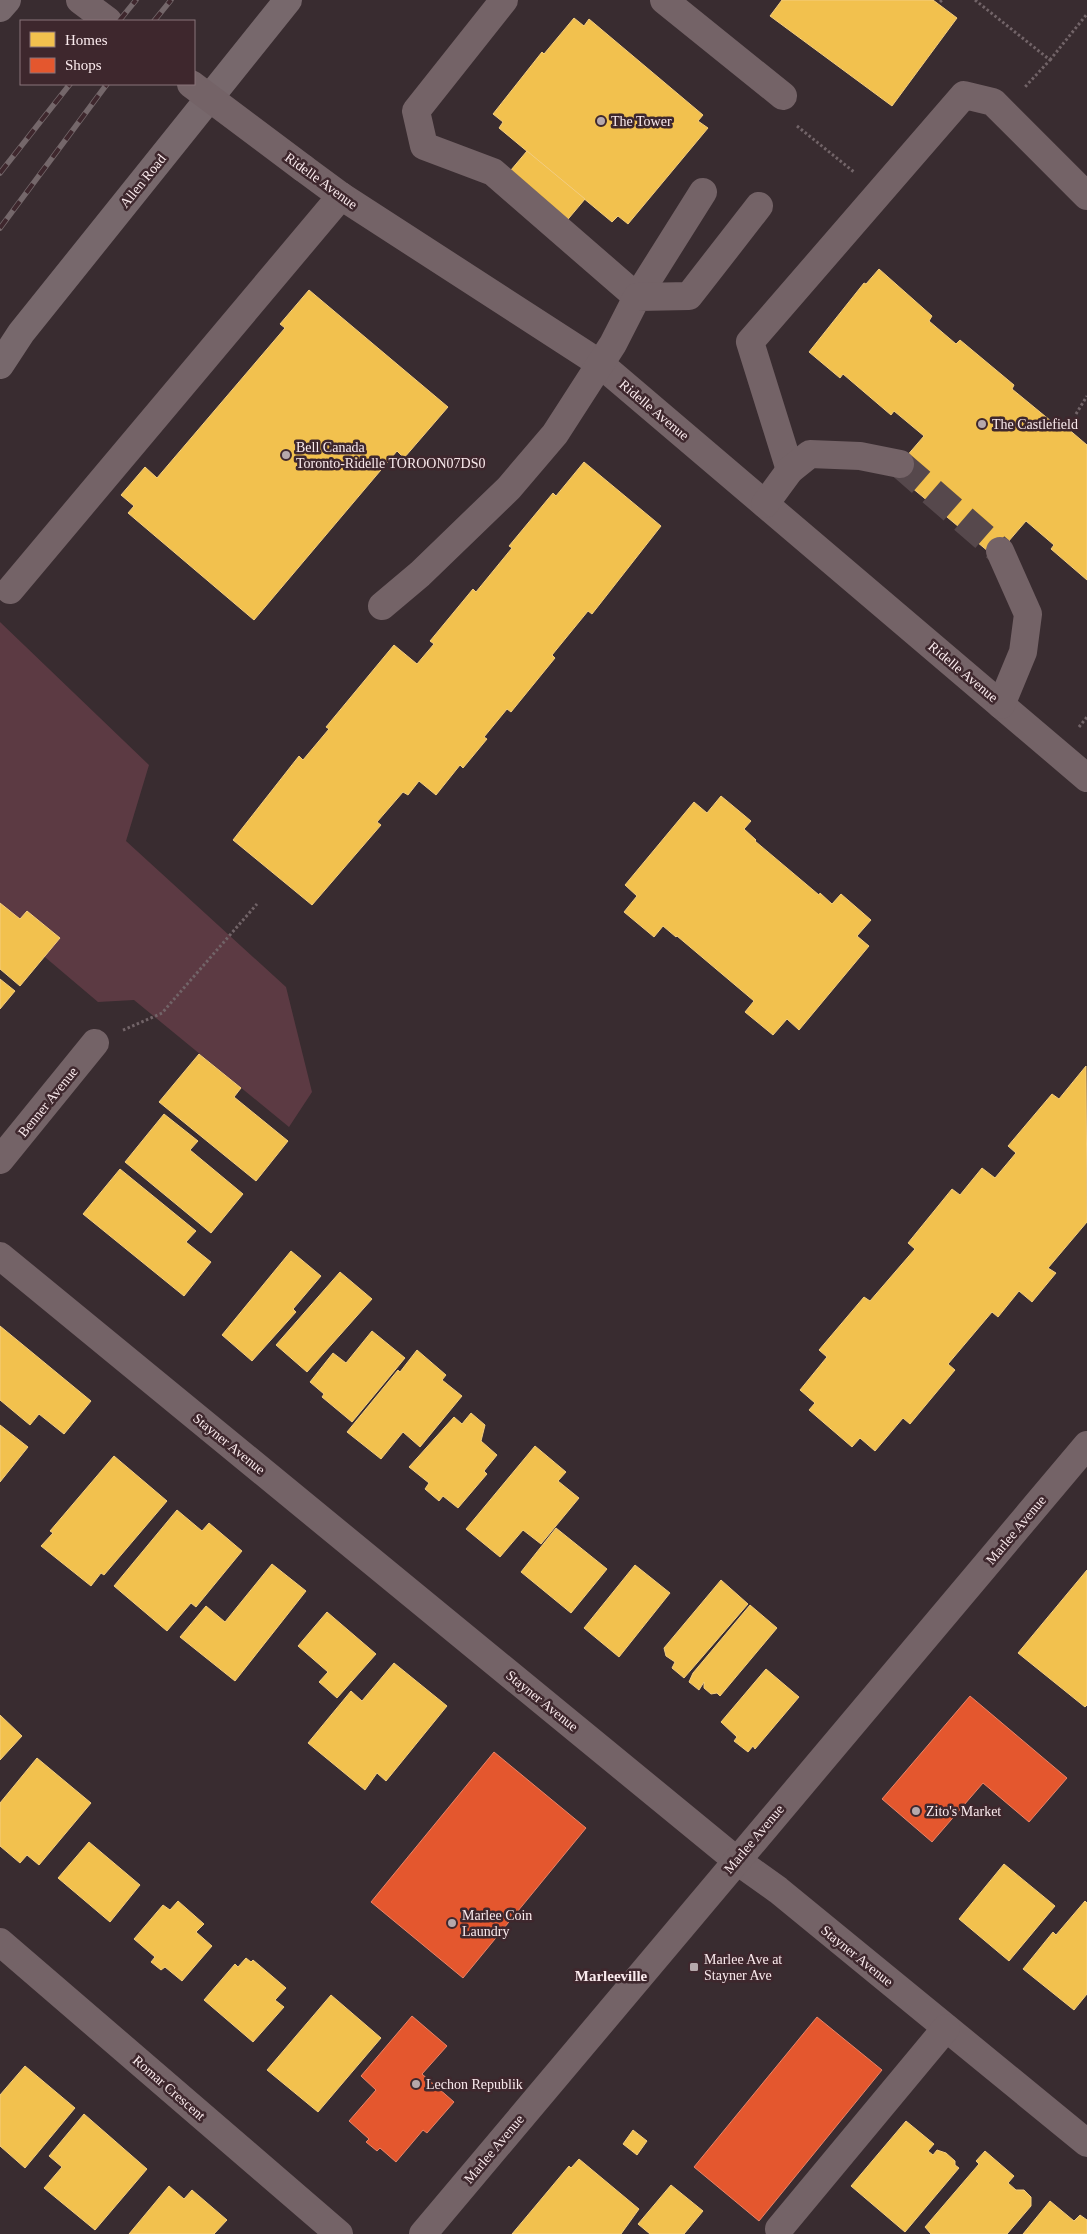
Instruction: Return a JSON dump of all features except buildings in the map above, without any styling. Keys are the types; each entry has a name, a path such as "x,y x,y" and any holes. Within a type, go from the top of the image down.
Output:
{"highway":[{"path":"0,8 7,0"},
{"name":"Allen Road","path":"0,365 21,333 288,0"}],"street":[{"path":"80,0 107,20"},
{"path":"504,0 416,111 424,146 493,172 637,297 689,296 759,206"},
{"path":"664,0 783,96"},
{"name":"Ridelle Avenue","path":"192,85 341,196 599,364 1087,778"},
{"path":"790,470 750,342 964,95 993,102 1087,196"},
{"path":"382,606 420,574 509,488 555,434 613,344 637,297 703,192"},
{"path":"10,590 341,196"},
{"path":"765,504 790,470 810,454 860,456 900,464"},
{"path":"1000,551 1028,614 1023,652 1001,705"},
{"name":"Benner Avenue","path":"0,1160 95,1043"},
{"name":"Stayner Avenue","path":"0,1256 736,1860 778,1890 1087,2143"},
{"name":"Marlee Avenue","path":"423,2234 736,1860 1086,1450"},
{"name":"Romar Crescent","path":"0,1942 339,2234"},
{"path":"779,2229 946,2028"}],"path":[{"path":"976,0 1050,60"},
{"path":"1003,111 1050,60 1087,14"},
{"path":"796,125 879,193"},
{"path":"1076,414 1087,396"},
{"path":"1078,727 1087,717"},
{"path":"95,1043 162,1013 257,904"}],"shaded area":[{"path":"0,622 149,765 126,841 286,987 312,1092 289,1127 134,1000 98,1002 0,919"}],"tunnel":[{"path":"900,464 1000,551"}],"railway":[{"path":"120,20 136,0"},
{"path":"155,20 171,0"},
{"path":"0,173 69,85"},
{"path":"0,228 106,85"}],"place":[{"name":"The Tower","path":"601,121"},
{"name":"The Castlefield","path":"982,424"},
{"name":"Bell Canada Toronto-Ridelle TOROON07DS0","path":"286,455"},
{"name":"Zito's Market","path":"916,1811"},
{"name":"Marlee Coin Laundry","path":"452,1923"},
{"name":"Marlee Ave at Stayner Ave","path":"694,1967"},
{"name":"Lechon Republik","path":"416,2084"}],"district":[{"name":"Marleeville","path":"611,1976"}]}
